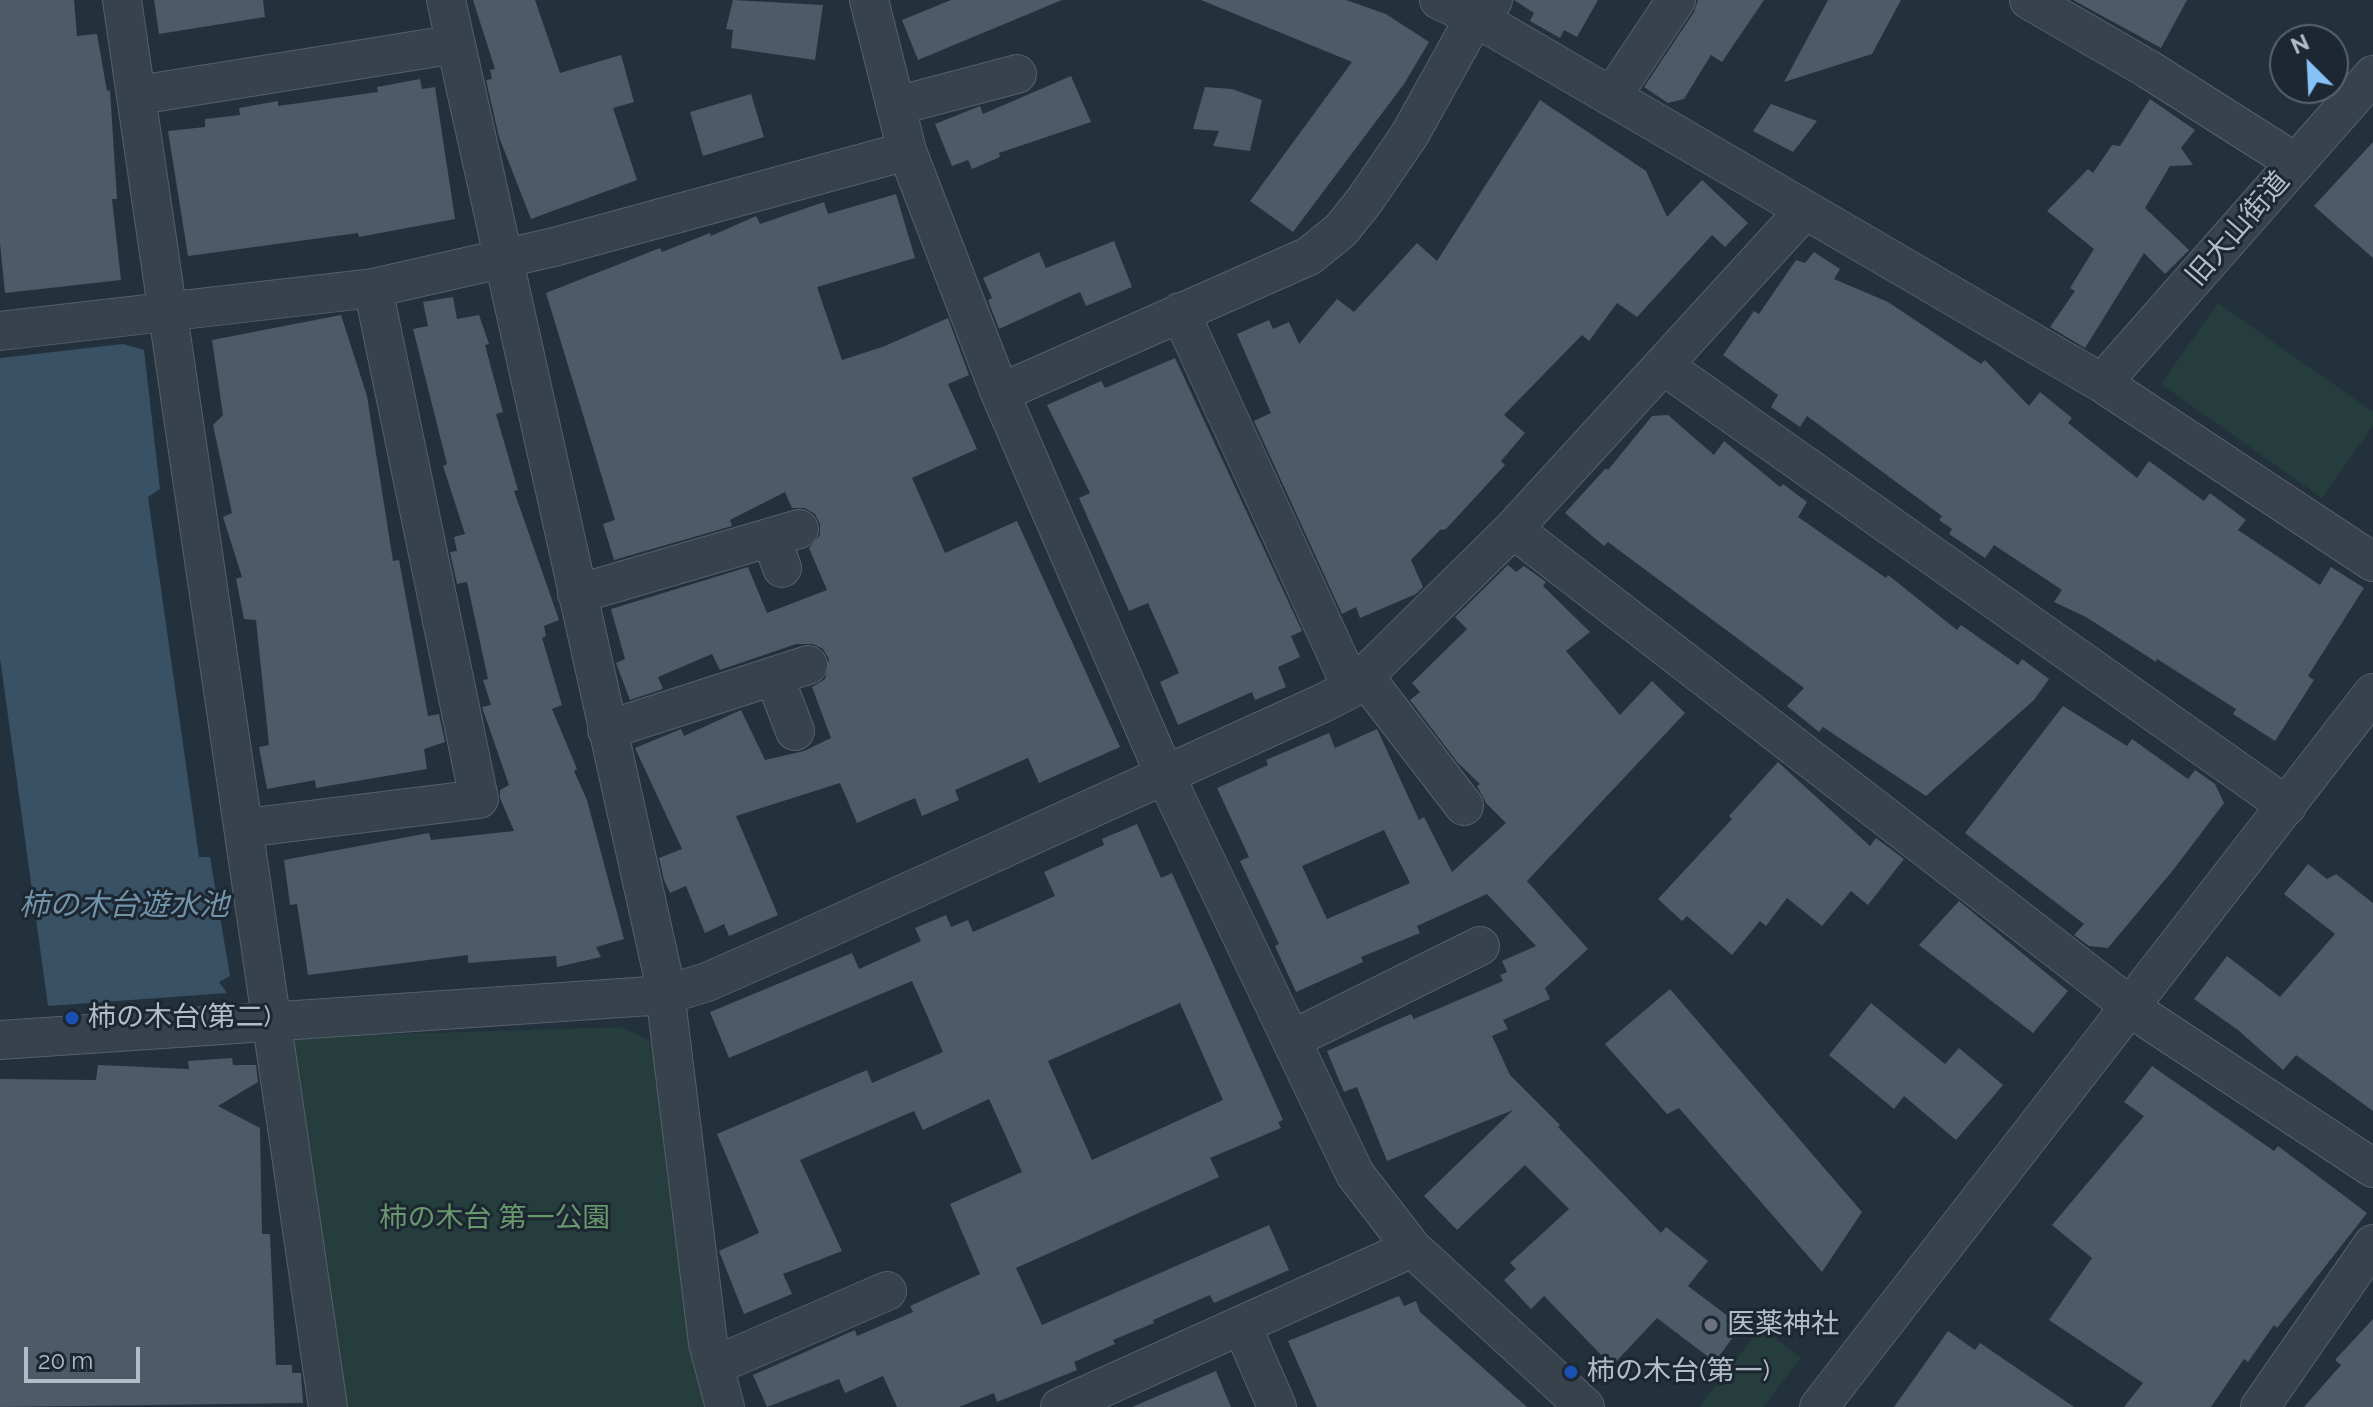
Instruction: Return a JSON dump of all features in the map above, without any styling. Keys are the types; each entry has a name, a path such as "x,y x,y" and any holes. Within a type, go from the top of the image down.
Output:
{"street":[{"path":"122,0 139,95 328,1407"},
{"path":"446,0 665,995 708,1343 725,1407"},
{"path":"869,0 907,151 1000,393 1164,773 1355,1174 1412,1248 1585,1407"},
{"path":"1439,0 1484,8 1612,96 2102,383 2373,562"},
{"path":"1612,96 1676,0"},
{"path":"2029,0 2148,69 2296,163"},
{"path":"1000,393 1309,256 1341,230 1410,134 1484,8"},
{"path":"139,95 456,44"},
{"path":"896,106 1017,74"},
{"name":"旧大山街道","path":"2102,383 2373,75"},
{"path":"0,331 373,288 503,259 907,151"},
{"path":"0,1040 665,995 707,982 798,942 1358,682 1513,529 1804,211"},
{"path":"245,828 479,799 373,288"},
{"path":"1180,312 1358,682 1464,806"},
{"path":"1664,366 2287,806"},
{"path":"1513,529 2131,1006 2373,1168"},
{"path":"577,594 784,545"},
{"path":"607,730 791,671 795,731"},
{"path":"1819,1407 2373,693"},
{"path":"1291,1040 1480,946"},
{"path":"2260,1407 2373,1244"},
{"path":"1060,1407 1412,1248"},
{"path":"716,1365 887,1291"},
{"path":"1242,1326 1277,1407"}],"green space":[{"path":"2218,303 2373,412 2373,426 2322,498 2161,384"},
{"name":"柿の木台 第一公園","path":"621,1027 656,1043 725,1407 328,1407 275,1038"},
{"path":"1761,1327 1801,1358 1763,1407 1699,1407"}],"water":[{"name":"柿の木台遊水池","path":"123,344 144,350 160,489 148,497 199,857 210,857 230,976 219,982 227,993 48,1006 0,658 0,358"}],"building":[{"path":"0,0 74,0 77,36 97,34 107,91 110,90 117,199 112,199 121,280 5,293 0,243"},
{"path":"154,0 263,0 265,17 159,34"},
{"path":"473,0 535,0 560,73 621,55 634,102 613,108 637,180 531,219 499,137 486,80 492,79 490,70 495,69"},
{"path":"733,0 823,5 815,60 731,48 733,30 726,29"},
{"path":"951,0 1062,0 918,60 902,20"},
{"path":"1201,0 1346,0 1386,14 1429,42 1404,84 1293,232 1250,201 1352,62"},
{"path":"1514,0 1598,0 1577,37 1564,30 1560,38 1530,21 1534,13"},
{"path":"1698,0 1764,0 1722,62 1711,55 1684,99 1668,103 1644,87 1694,12"},
{"path":"1828,0 1901,0 1872,54 1784,82"},
{"path":"2073,0 2187,0 2161,48"},
{"path":"1071,76 1091,122 999,153 1000,157 972,169 968,160 952,166 935,124 980,106 983,114"},
{"path":"420,79 422,89 435,87 455,219 359,237 358,233 188,256 168,131 205,127 205,119 240,115 239,108 278,101 278,106 378,92 377,87"},
{"path":"1205,87 1232,89 1262,100 1250,151 1213,146 1219,131 1193,129"},
{"path":"751,94 764,137 703,156 690,112"},
{"path":"2150,99 2195,130 2181,148 2193,165 2170,166 2145,208 2189,250 2165,274 2144,253 2085,348 2050,327 2075,291 2070,288 2094,249 2047,211 2088,169 2093,173 2112,145 2120,146"},
{"path":"1540,100 1646,171 1667,217 1702,180 1748,223 1725,247 1712,235 1637,317 1617,303 1589,341 1582,335 1504,415 1525,433 1501,461 1505,465 1446,529 1440,530 1411,560 1423,587 1416,594 1360,618 1356,607 1342,614 1254,421 1271,413 1237,334 1269,320 1273,329 1289,322 1299,344 1337,299 1354,312 1417,243 1437,261"},
{"path":"1771,104 1817,121 1793,152 1753,131"},
{"path":"2373,142 2373,258 2314,206"},
{"path":"896,194 915,258 817,287 842,360 885,346 948,318 969,375 948,384 977,449 912,478 945,553 1017,521 1120,747 1039,783 1028,758 955,790 959,800 922,816 915,798 857,823 840,783 736,816 778,915 729,936 724,924 705,933 686,886 670,893 664,880 659,858 682,849 635,748 681,729 684,736 741,710 765,760 804,751 831,738 812,687 825,679 829,659 823,649 813,644 796,644 720,670 712,654 658,677 663,689 630,700 616,663 625,659 611,609 748,567 767,613 827,590 809,548 820,535 820,524 815,514 805,508 792,508 785,492 730,520 732,526 614,560 603,524 615,520 546,293 660,248 662,252 710,233 711,236 756,216 760,224 824,202 828,214"},
{"path":"1114,241 1132,287 1086,306 1080,292 999,329 988,300 992,298 983,278 1039,252 1046,268"},
{"path":"1814,252 1840,269 1834,279 1888,302 1981,364 1985,360 2029,406 2040,392 2072,418 2068,423 2137,478 2149,461 2204,501 2210,493 2246,520 2238,530 2320,585 2331,567 2364,588 2308,676 2314,680 2275,741 2233,714 2236,709 2157,659 2156,662 2086,617 2054,602 2062,590 1994,545 1985,558 1949,534 1952,529 1939,520 1942,516 1807,416 1800,427 1771,407 1778,395 1723,355 1754,311 1759,314 1796,260 1805,263"},
{"path":"453,297 457,319 479,315 489,344 485,345 503,412 496,414 518,490 514,491 559,620 544,626 546,636 542,638 562,705 552,709 587,800 624,939 596,947 601,957 557,967 556,956 468,963 468,955 308,975 297,904 290,905 284,860 429,833 431,840 514,831 500,798 500,790 509,785 482,707 491,705 483,680 488,679 467,582 457,584 450,552 457,551 454,537 465,534 443,466 447,464 413,329 428,326 423,302"},
{"path":"341,315 367,396 393,561 399,560 428,716 439,714 445,742 424,749 427,769 316,788 315,780 267,789 259,747 269,745 256,620 244,619 236,579 242,577 223,517 232,513 213,425 223,415 212,340"},
{"path":"1175,358 1302,631 1291,636 1300,657 1278,667 1286,687 1255,700 1252,692 1178,725 1160,682 1179,673 1148,603 1129,611 1079,498 1090,493 1047,405 1101,381 1105,388"},
{"path":"1668,415 1714,455 1724,441 1780,487 1783,484 1807,502 1798,517 1886,578 1888,575 1957,630 1961,625 2018,665 2022,659 2049,679 2034,700 1926,796 1823,727 1819,732 1787,706 1804,688 1608,542 1604,546 1565,513 1606,468 1608,470 1652,416"},
{"path":"1508,565 1516,572 1524,566 1546,582 1543,586 1590,632 1566,651 1620,715 1652,681 1685,713 1527,881 1588,949 1545,988 1550,999 1503,1020 1508,1029 1492,1036 1510,1075 1560,1125 1558,1127 1661,1233 1666,1227 1708,1261 1688,1286 1741,1326 1715,1362 1657,1318 1612,1366 1544,1296 1531,1309 1504,1280 1516,1269 1510,1263 1569,1209 1525,1165 1457,1230 1424,1196 1513,1110 1387,1161 1357,1087 1344,1092 1327,1051 1411,1014 1414,1019 1503,981 1500,975 1507,972 1502,961 1536,946 1487,894 1417,926 1420,933 1361,957 1363,962 1296,992 1275,946 1279,944 1240,861 1249,857 1217,788 1268,765 1266,760 1329,733 1335,748 1377,729 1419,820 1424,817 1452,872 1506,823 1486,803 1477,786 1480,784 1458,763 1410,700 1420,692 1412,683 1467,629 1455,617","holes":["1384,830 1410,883 1327,919 1302,866"]},
{"path":"2063,706 2127,746 2132,739 2188,779 2195,770 2215,784 2224,803 2108,948 2089,946 2074,935 2084,924 1965,833"},
{"path":"1778,762 1870,846 1876,838 1904,859 1868,905 1851,891 1822,926 1787,898 1766,926 1760,921 1732,955 1687,916 1682,921 1658,899 1732,819 1729,816"},
{"path":"1137,824 1161,878 1172,873 1283,1120 1278,1122 1281,1128 1210,1158 1219,1177 1016,1268 1042,1325 1269,1225 1289,1270 1214,1303 1210,1295 1153,1320 1154,1323 1113,1340 1115,1344 1074,1362 1077,1370 997,1402 994,1393 959,1407 897,1407 883,1376 845,1393 839,1379 767,1407 753,1375 855,1330 857,1336 913,1312 910,1306 980,1274 950,1204 1022,1172 989,1099 923,1130 914,1111 800,1160 842,1251 783,1274 792,1294 744,1314 719,1251 759,1233 717,1134 867,1070 872,1083 943,1052 912,981 729,1058 710,1012 852,953 859,969 921,941 915,928 946,915 951,927 968,920 973,932 1055,896 1044,872 1104,845 1102,839","holes":["1180,1003 1223,1100 1092,1160 1048,1061"]},
{"path":"2308,864 2327,879 2336,874 2373,903 2373,1111 2296,1055 2283,1070 2238,1030 2194,999 2227,956 2280,997 2335,934 2284,894"},
{"path":"1959,901 2068,991 2033,1033 1919,945"},
{"path":"1670,989 1862,1212 1822,1272 1679,1108 1667,1114 1605,1044"},
{"path":"1871,1003 1945,1064 1959,1048 2003,1085 1956,1140 1904,1096 1894,1109 1829,1055"},
{"path":"232,1058 233,1065 256,1065 258,1082 218,1106 260,1128 262,1234 270,1234 276,1365 292,1365 292,1373 301,1373 303,1403 0,1407 0,1079 96,1080 98,1065 189,1069 188,1061"},
{"path":"2152,1066 2274,1151 2278,1146 2367,1213 2277,1328 2274,1325 2248,1362 2244,1359 2211,1407 2124,1407 2143,1383 2049,1320 2092,1258 2052,1225 2144,1116 2124,1102"},
{"path":"1399,1296 1404,1306 1416,1301 1420,1312 1527,1407 1317,1407 1288,1341"},
{"path":"2373,1319 2373,1407 2304,1407 2341,1365 2335,1360"},
{"path":"1948,1331 1975,1350 1980,1343 2074,1407 1894,1407"},
{"path":"1216,1371 1231,1407 1132,1407"}],"place":[{"name":"柿の木台(第二)","path":"72,1018"},
{"name":"医薬神社","path":"1711,1325"},
{"name":"柿の木台(第一)","path":"1571,1372"}]}
